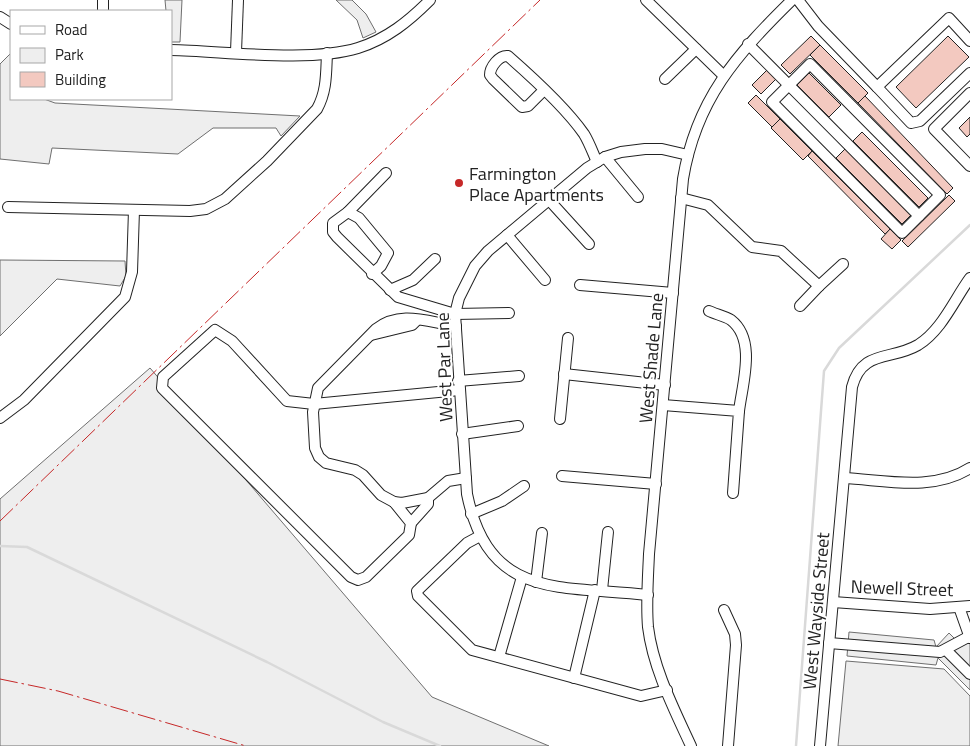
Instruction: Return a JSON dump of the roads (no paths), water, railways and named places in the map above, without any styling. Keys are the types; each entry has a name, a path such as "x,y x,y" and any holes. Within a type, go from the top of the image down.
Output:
{"street":[{"path":"236,52 238,0"},
{"path":"172,50 292,55 327,53 358,48 377,40 410,19 430,0"},
{"path":"646,0 723,75"},
{"name":"West Shade Lane","path":"690,746 653,653 648,626 648,595 656,484 681,198 688,155 700,117 723,75 748,44 792,0"},
{"path":"798,0 818,26 911,122 920,121 970,73"},
{"path":"877,87 949,18 970,41"},
{"path":"748,44 919,216"},
{"path":"665,79 696,49"},
{"path":"8,207 190,211 206,209 216,205 231,194 317,109 323,98 326,82 327,53"},
{"path":"543,91 528,106 522,107 493,79 490,75 491,68 501,58 508,56 543,91 585,135 601,159 638,197"},
{"path":"810,64 940,195 919,216 902,233 772,102 810,64"},
{"path":"970,93 934,129 970,166"},
{"name":"West Par Lane","path":"648,595 536,582 522,577 502,565 492,555 480,536 471,514 462,434 456,314 462,290 475,266 507,235 601,159 621,152 645,149 662,149 688,155"},
{"path":"386,173 348,212 333,223 333,232 372,274 398,297 456,314 509,313"},
{"path":"681,198 708,205 752,247 781,251 819,286"},
{"path":"549,200 589,244"},
{"path":"0,418 24,400 125,297 132,272 134,210"},
{"path":"348,212 359,218 388,253 380,266 372,274"},
{"path":"507,235 545,280"},
{"path":"390,290 413,280 435,259"},
{"path":"800,306 843,264"},
{"name":"West Wayside Street","path":"820,746 852,387 856,374 872,360 902,352 924,340 938,326 970,278"},
{"path":"580,285 673,293"},
{"path":"708,311 731,320 744,337 746,352 739,411 733,493"},
{"path":"456,326 400,317 386,322 318,388 314,404 315,448 319,457 326,463 355,470 363,475 381,495 402,504 428,498 448,482 466,478"},
{"path":"428,498 428,504 411,523 409,535 372,572 358,580 351,577 162,388 163,377 216,330 232,341 287,401 314,404 459,386 519,376"},
{"path":"560,419 568,338"},
{"path":"564,374 665,385"},
{"path":"663,405 739,411"},
{"path":"462,434 518,426"},
{"path":"844,478 913,483 935,482 950,478 970,468"},
{"path":"562,476 656,484"},
{"path":"471,514 502,501 524,486"},
{"path":"394,502 411,523"},
{"path":"574,678 598,590 608,532"},
{"path":"536,582 542,533"},
{"path":"480,536 467,543 417,591 418,596 472,650 642,696 668,690"},
{"path":"498,658 522,577"},
{"name":"Newell Street","path":"833,602 930,609 970,606"},
{"path":"829,643 940,652 969,637 959,607"},
{"path":"724,610 735,634 736,645 728,746"},
{"path":"946,650 970,674"}],"waterway":[{"path":"796,746 824,371 839,348 970,225"},
{"path":"0,546 27,547 267,662 383,722 440,746"}],"place":[{"name":"Farmington Place Apartments","path":"459,183"}]}
